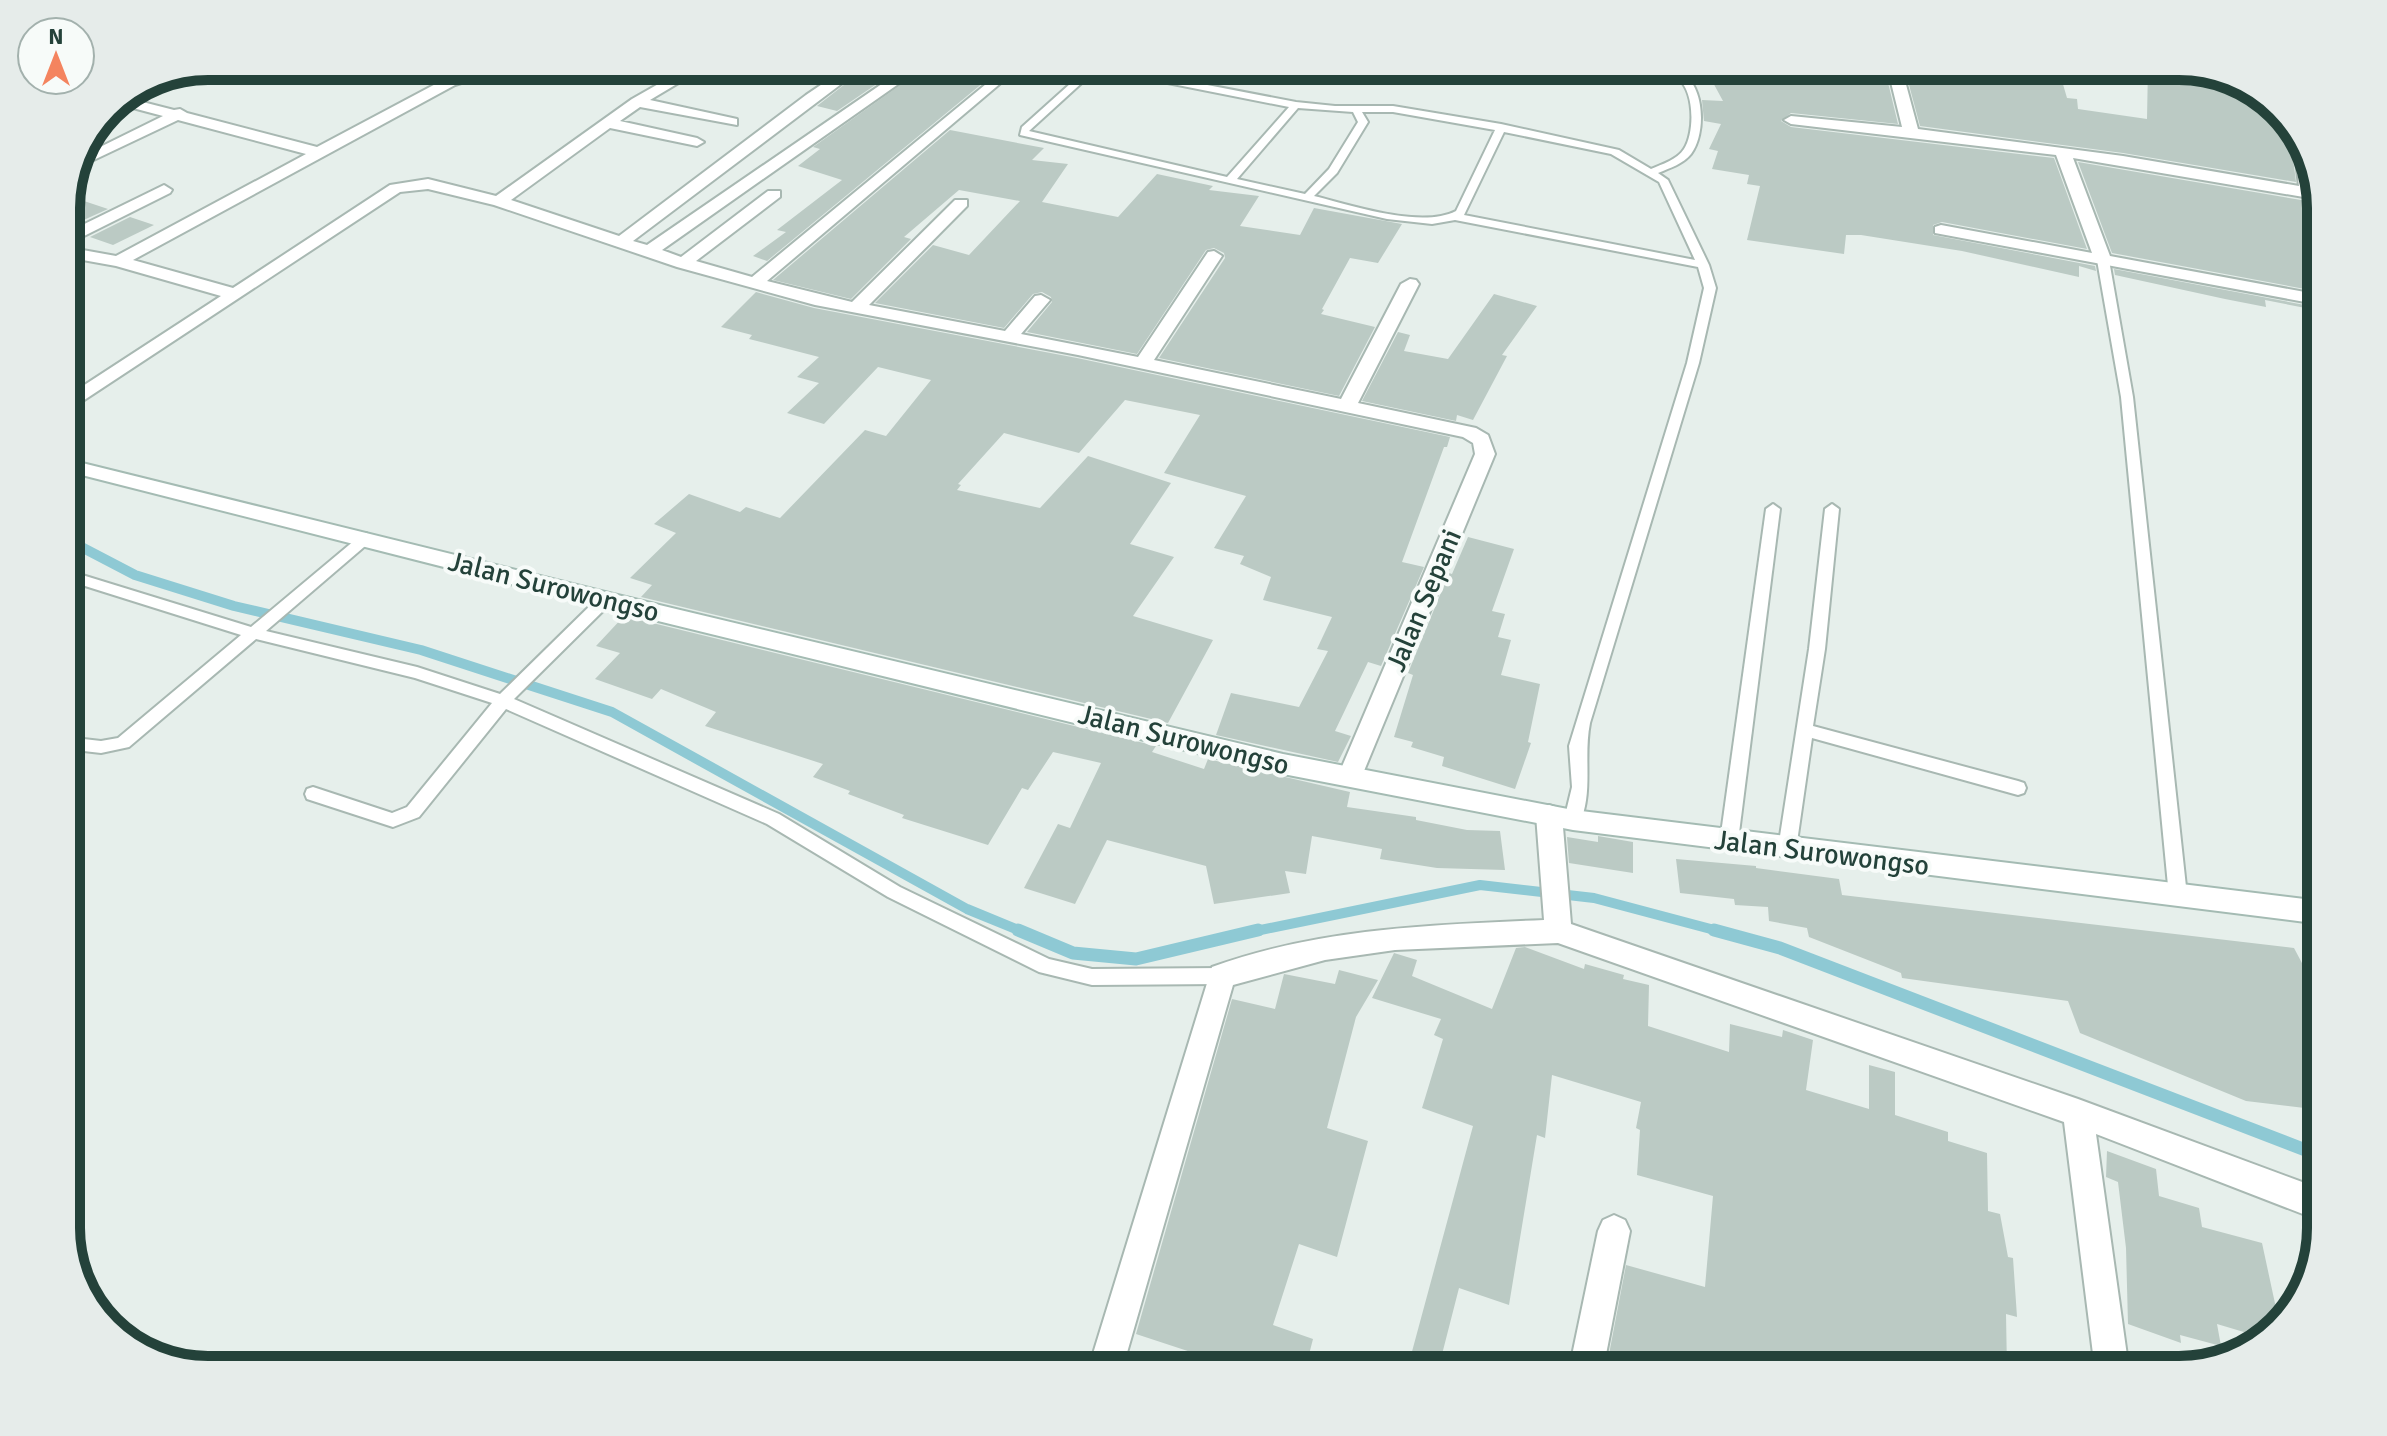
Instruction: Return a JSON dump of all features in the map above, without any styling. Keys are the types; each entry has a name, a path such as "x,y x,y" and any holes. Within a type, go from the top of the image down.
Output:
{"street":[{"path":"118,261 457,80"},
{"path":"499,201 637,102 676,80"},
{"path":"621,242 837,80"},
{"path":"649,252 897,80"},
{"path":"755,283 996,80"},
{"path":"1898,80 1911,132"},
{"path":"637,102 732,122"},
{"path":"135,103 321,153"},
{"path":"90,158 180,113"},
{"path":"1791,120 1911,132 2063,153 2306,193"},
{"path":"608,123 697,142"},
{"path":"2063,153 2084,202 2103,260"},
{"path":"80,397 396,188 428,184 499,201 683,263 856,308 1347,406 1410,284"},
{"path":"80,233 164,190"},
{"path":"683,263 774,194"},
{"path":"856,308 961,203"},
{"path":"1941,230 2307,297"},
{"path":"80,254 118,261 235,294"},
{"path":"1143,363 1214,256"},
{"path":"1009,337 1041,300"},
{"name":"Jalan Sepani","path":"1347,406 1469,432 1480,436 1485,443 1485,454 1350,776"},
{"name":"Jalan Surowongso","path":"80,468 605,600 1283,764 1561,818 1787,849 2307,911"},
{"path":"1557,918 1552,874 1561,818"},
{"path":"1109,1356 1222,976 1325,948 1395,938 1557,918 2307,1200"},
{"path":"2078,1113 2110,1356"},
{"path":"1589,1356 1614,1231"}],"lane":[{"path":"1079,80 1035,119 1024,133 1229,181 1416,220 1457,217 1703,265"},
{"path":"1167,80 1296,105 1393,109 1501,127 1615,152 1663,180 1703,265 1710,288 1693,363 1582,723 1577,746 1580,787 1561,818"},
{"path":"1652,172 1678,160 1688,151 1694,137 1695,107 1685,80"},
{"path":"1229,181 1296,105"},
{"path":"1307,198 1333,171 1363,122 1356,109"},
{"path":"1457,217 1501,127"},
{"path":"2103,260 2127,397 2178,896"},
{"path":"1729,841 1773,509"},
{"path":"1787,849 1832,509"},
{"path":"80,745 101,747 123,743 366,538"},
{"path":"80,579 417,673 510,695 773,819 894,892 1046,966 1092,977 1222,976"},
{"path":"313,794 393,820 413,812 510,695 605,600"},
{"path":"1804,730 2018,788"}],"building":[{"path":"850,80 882,80 837,111 817,106"},
{"path":"907,80 986,80 767,261 753,256 786,232 777,230 842,180 798,166 820,149 813,147"},
{"path":"1712,80 1887,80 1898,124 1791,113 1781,121 1791,127 2054,158 2087,249 1942,222 1933,225 1933,235 2095,266 2096,271 2079,266 2079,277 1962,251 1861,235 1846,235 1844,254 1747,240 1760,186 1747,184 1749,175 1712,169 1718,151 1709,149 1721,124 1704,121 1702,100 1723,101"},
{"path":"1908,80 2062,80 2067,98 2077,99 2078,109 2147,119 2148,80 2196,81 2243,97 2275,123 2292,147 2296,182 2123,153 1920,126"},
{"path":"950,130 1044,148 1032,160 1068,164 1042,202 1118,217 1157,174 1213,186 1209,190 1259,196 1240,226 1300,235 1314,208 1402,224 1378,263 1350,258 1322,309 1321,314 1375,327 1339,396 1159,358 1225,258 1224,253 1214,248 1206,250 1137,354 1027,332 1052,302 1051,297 1042,292 1033,294 1004,328 875,303 933,245 969,255 1020,201 959,190 904,237 911,239 851,299 773,280"},
{"path":"2078,162 2307,201 2307,289 2112,253"},
{"path":"80,200 108,209 80,222"},
{"path":"130,217 154,225 113,245 90,237"},
{"path":"2114,269 2307,305 2307,308 2265,300 2266,307 2115,275"},
{"path":"756,292 814,308 1077,358 1450,437 1402,562 1424,567 1381,666 1368,662 1335,731 1351,736 1338,762 1216,735 1231,693 1299,707 1328,651 1317,649 1332,617 1263,600 1271,577 1240,564 1244,556 1214,548 1246,496 1164,473 1200,415 1125,400 1079,453 1004,433 958,484 961,485 957,490 1040,508 1088,456 1171,483 1130,544 1174,557 1133,616 1213,640 1168,723 641,597 652,585 630,578 676,533 654,524 689,494 740,512 746,507 780,518 865,430 886,436 931,380 878,367 824,424 787,413 819,383 797,377 819,357 749,339 752,335 721,327"},
{"path":"1494,294 1537,306 1502,355 1507,356 1473,420 1457,415 1456,421 1362,401 1398,332 1410,335 1404,351 1448,359"},
{"path":"1468,537 1514,549 1492,611 1505,614 1498,637 1511,640 1501,675 1540,684 1528,742 1531,743 1515,789 1442,766 1444,757 1411,747 1413,742 1394,737 1413,675 1408,673 1449,573 1452,574"},
{"path":"624,616 1156,746 1152,752 1204,769 1208,759 1350,792 1347,807 1416,817 1416,820 1467,830 1500,831 1505,870 1437,868 1380,859 1382,849 1312,836 1306,874 1285,871 1290,893 1214,904 1206,866 1107,840 1075,904 1024,888 1058,824 1070,828 1101,763 1053,752 1028,790 1022,788 988,845 902,818 904,815 813,777 823,764 705,726 716,712 661,689 652,699 595,679 620,653 596,646"},
{"path":"1598,836 1633,842 1633,873 1569,863 1567,837 1598,842"},
{"path":"1676,859 1756,866 1839,879 1842,895 2294,948 2307,973 2307,1108 2246,1101 2080,1033 2068,1001 1902,978 1901,973 1809,937 1807,928 1769,921 1768,907 1735,905 1734,899 1680,893"},
{"path":"1525,947 1584,969 1585,964 1624,975 1623,979 1649,985 1648,1026 1729,1052 1730,1024 1782,1037 1783,1030 1813,1040 1806,1090 1869,1109 1869,1065 1895,1072 1895,1115 1948,1132 1948,1141 1987,1153 1988,1211 2000,1214 2008,1257 2013,1258 2017,1317 2006,1314 2007,1356 1609,1356 1626,1265 1705,1287 1713,1196 1637,1175 1640,1130 1636,1128 1641,1102 1552,1075 1545,1138 1537,1135 1509,1305 1459,1288 1442,1356 1411,1356 1473,1126 1422,1108 1443,1039 1434,1035 1441,1019 1372,998 1394,953 1417,960 1412,976 1492,1009 1516,948"},
{"path":"1339,970 1378,980 1356,1017 1327,1128 1368,1141 1337,1257 1299,1244 1273,1325 1313,1339 1309,1356 1203,1356 1136,1334 1232,999 1275,1009 1284,974 1335,984"},
{"path":"2107,1151 2156,1169 2159,1196 2199,1208 2202,1227 2262,1243 2277,1311 2251,1334 2217,1324 2221,1346 2180,1335 2181,1343 2128,1324 2126,1248 2118,1182 2106,1177"}],"waterway":[{"path":"80,546 135,575 234,606 421,650 612,712 967,909 1023,932"},
{"path":"1251,932 1480,885 1594,898 1722,932"},
{"path":"1018,930 1073,953 1136,959 1258,930"},
{"path":"1714,930 1780,948 2307,1151"}]}
